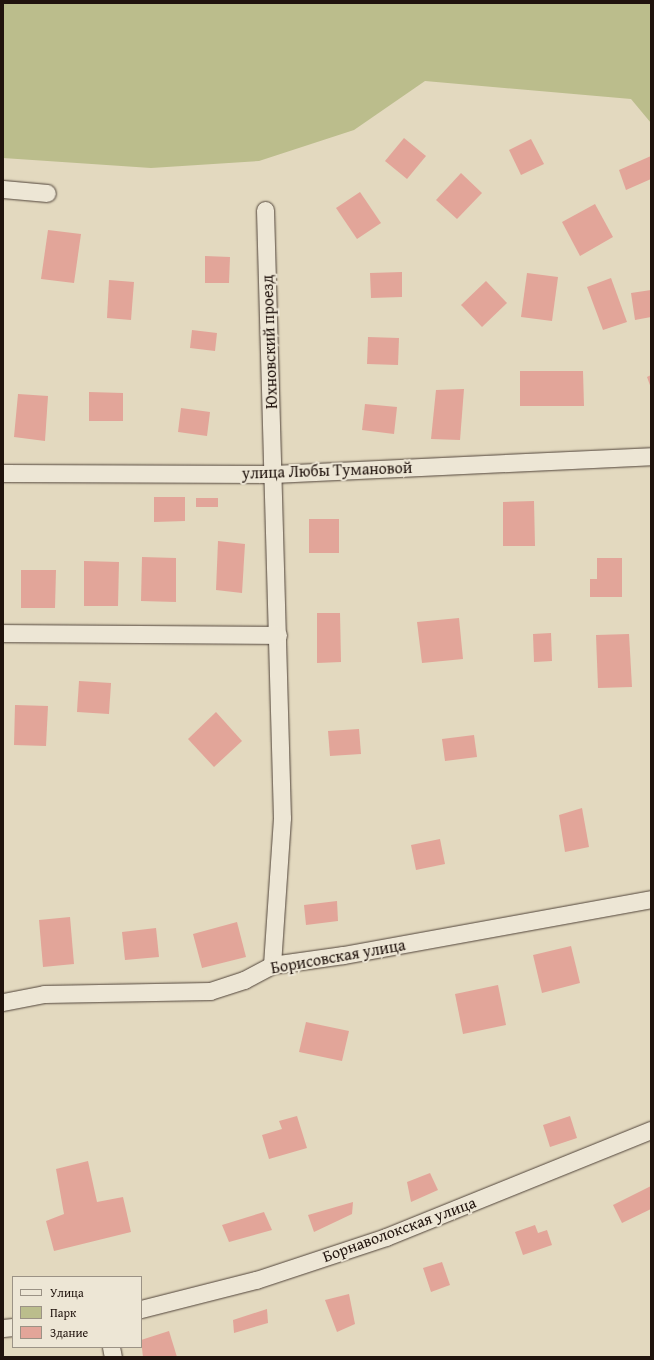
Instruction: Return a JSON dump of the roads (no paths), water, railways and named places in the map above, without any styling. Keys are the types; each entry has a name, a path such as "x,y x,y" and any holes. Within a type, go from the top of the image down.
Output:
{"street":[{"path":"3,189 47,193"},
{"name":"Юхновский проезд","path":"265,210 282,818 272,965"},
{"name":"улица Любы Тумановой","path":"3,473 273,474 651,456"},
{"path":"3,633 278,635"},
{"name":"Борисовская улица","path":"3,1002 44,994 210,991 244,980 272,965 343,955 651,899"},
{"name":"Борнаволокская улица","path":"142,1309 256,1280 386,1237 651,1130"}]}
